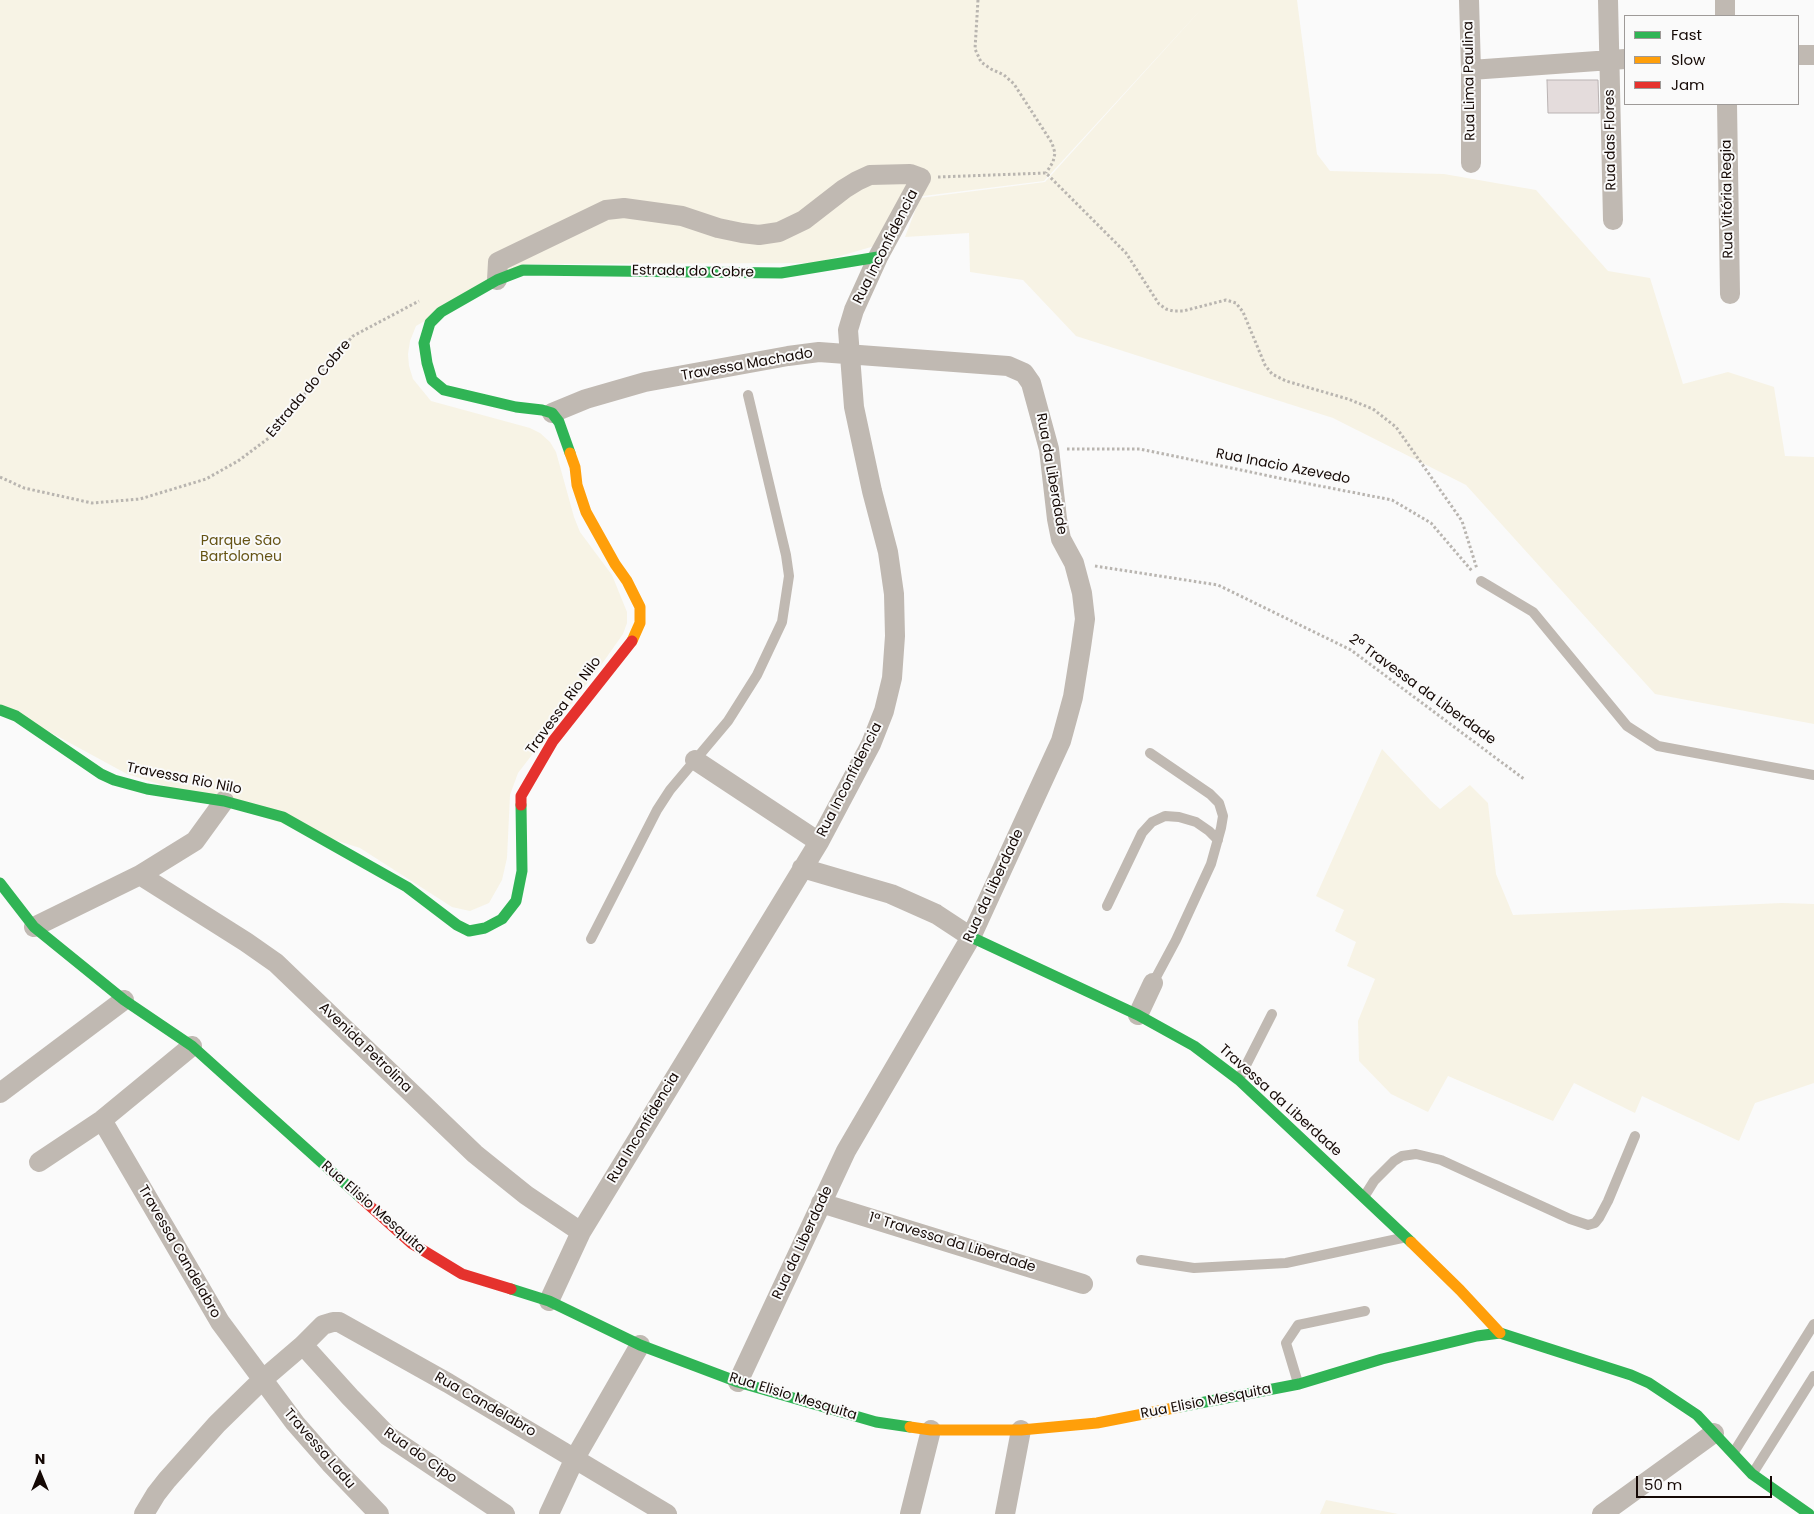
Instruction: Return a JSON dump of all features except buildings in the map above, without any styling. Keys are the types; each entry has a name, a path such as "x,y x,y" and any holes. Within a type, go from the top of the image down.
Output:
{"street":[{"name":"Rua Lima Paulina","path":"1468,0 1472,70 1472,163"},
{"name":"Rua das Flores","path":"1608,0 1617,59 1613,220"},
{"path":"1725,0 1725,15"},
{"path":"1799,55 1814,55"},
{"path":"1472,70 1617,59"},
{"name":"Rua Vitória Regia","path":"1727,105 1730,294"},
{"path":"552,413 444,390 432,380 424,343 430,323 441,312 497,280 498,262 606,210 624,208 682,216 742,234 759,235 779,232 804,220 844,189 870,175 910,174 921,178"},
{"name":"Rua Inconfidencia","path":"548,1301 581,1232 819,842 871,744 884,711 892,678 894,594 888,552 872,491 854,407 848,330 854,310 878,258 921,178"},
{"name":"Estrada do Cobre","path":"497,280 523,270 782,273 878,258"},
{"name":"Travessa Machado","path":"552,413 586,399 645,382 820,352 1008,366"},
{"name":"Rua da Liberdade","path":"738,1382 846,1152 971,938 1061,741 1073,697 1084,619 1082,592 1074,563 1061,539 1049,449 1032,383 1024,373 1008,366"},
{"name":"Travessa Rio Nilo","path":"0,710 16,716 102,774 114,780 147,789 224,801 284,817 407,887 457,926 469,930 485,928 502,919 516,901 522,871 521,796 553,741 632,641 640,623 640,607 636,598 586,512 566,440 559,422 552,413"},
{"path":"696,760 819,842"},
{"path":"34,927 140,875 194,841 224,801"},
{"path":"802,868 891,894 936,914 971,938"},
{"name":"Avenida Petrolina","path":"140,875 276,963 476,1154 526,1195 581,1232"},
{"name":"Rua Elisio Mesquita","path":"0,883 34,927 124,1000 192,1046 411,1243 462,1274 548,1301 640,1344 738,1382 876,1422 931,1430 1021,1430 1097,1423 1299,1384 1382,1359 1477,1336 1500,1333 1649,1383 1697,1415 1752,1474 1805,1512"},
{"name":"Travessa da Liberdade","path":"971,938 1138,1015 1194,1046 1214,1060 1364,1197 1460,1290 1500,1333"},
{"path":"1138,1015 1153,983"},
{"path":"0,1093 124,1000"},
{"path":"39,1162 102,1120 192,1046"},
{"name":"Travessa Candelabro","path":"102,1120 220,1322 261,1380"},
{"name":"1ª Travessa da Liberdade","path":"821,1202 1083,1284"},
{"name":"Rua Candelabro","path":"144,1514 166,1480 261,1380 303,1345 323,1325 338,1322 448,1383 667,1514"},
{"path":"549,1514 575,1458 640,1344"},
{"name":"Rua do Cipo","path":"303,1345 388,1436 504,1514"},
{"name":"Travessa Ladu","path":"261,1380 295,1424 379,1514"},
{"path":"910,1514 931,1430"},
{"path":"1005,1514 1021,1430"},
{"path":"1602,1514 1714,1433"}],"lane":[{"path":"591,939 657,810 670,790 728,721 757,675 782,622 789,576 786,555 748,395"},
{"path":"1481,581 1533,612 1627,726 1658,746 1814,775"},
{"path":"1150,753 1210,794 1219,803 1223,816 1211,864 1176,940 1153,983"},
{"path":"1108,906 1142,833 1152,822 1165,816 1179,817 1196,822 1218,840"},
{"path":"1238,1080 1272,1014"},
{"path":"1364,1197 1374,1181 1394,1161 1402,1156 1416,1154 1441,1160 1570,1219 1588,1225 1595,1223 1608,1201 1635,1136"},
{"path":"1141,1260 1194,1268 1286,1263 1405,1237"},
{"path":"1299,1384 1286,1343 1298,1325 1365,1311"},
{"path":"1734,1453 1757,1419 1814,1324"},
{"path":"1752,1474 1814,1376"}],"path":[{"path":"978,0 975,48 981,62 1004,75 1014,84 1052,143 1055,153 1053,162 1046,173"},
{"path":"921,178 1046,173 1126,253 1154,298 1166,309 1183,311 1226,300 1236,303 1243,312 1265,365 1272,374 1286,382 1348,399 1372,409 1396,427 1462,521 1481,581"},
{"name":"Estrada do Cobre","path":"0,477 24,488 92,503 140,500 206,479 238,461 273,435 326,366 353,336 423,299"},
{"name":"Rua Inacio Azevedo","path":"1049,449 1140,449 1392,500 1431,523 1481,581"},
{"name":"2ª Travessa da Liberdade","path":"1074,563 1218,585 1351,650 1524,779"}],"green space":[{"name":"Parque São Bartolomeu","path":"0,0 1297,0 1317,154 1330,171 1444,174 1536,190 1608,271 1650,278 1683,384 1728,372 1774,387 1785,456 1814,457 1814,724 1655,694 1466,485 1333,418 1076,336 1023,280 970,272 969,233 905,237 920,198 1045,182 1205,5 1044,181 899,199 878,245 816,263 523,264 416,326 410,341 409,366 413,379 431,401 530,428 540,433 550,442 556,452 580,532 612,575 627,612 627,623 623,634 518,773 510,795 507,858 502,880 489,903 470,911 452,907 360,848 127,774 0,705"},
{"path":"1382,749 1440,809 1470,785 1488,803 1496,874 1513,915 1782,903 1814,904 1814,1083 1755,1103 1739,1141 1642,1096 1635,1113 1574,1083 1553,1121 1448,1076 1428,1112 1391,1094 1359,1061 1358,1021 1375,979 1347,966 1356,942 1335,931 1344,910 1316,896"},
{"path":"1326,1500 1398,1514 1320,1514"}],"traffic: fast":[{"path":"570,453 559,422 552,413 516,407 444,390 432,380 424,343 430,323 441,312 497,280 523,270 781,273 878,257"},
{"path":"0,710 16,716 101,774 114,780 147,789 224,801 283,817 407,887 457,925 469,931 485,928 502,919 516,901 522,871 521,805"},
{"path":"0,883 34,927 124,1000 192,1046 361,1198"},
{"path":"971,937 1138,1015 1194,1046 1239,1080 1411,1242"},
{"path":"511,1289 549,1301 640,1345 738,1382 876,1422 910,1427"},
{"path":"1179,1407 1299,1384 1382,1359 1477,1336 1500,1333 1631,1375 1649,1383 1697,1415 1752,1474 1809,1514"}],"traffic: slow":[{"path":"570,453 575,467 577,485 586,512 615,564 627,581 640,607 640,623 632,641"},
{"path":"1411,1242 1500,1333"},
{"path":"910,1427 931,1430 1021,1430 1097,1423 1179,1407"}],"traffic: jam":[{"path":"521,805 521,796 553,741 632,641"},
{"path":"361,1198 411,1243 462,1274 511,1289"}]}
